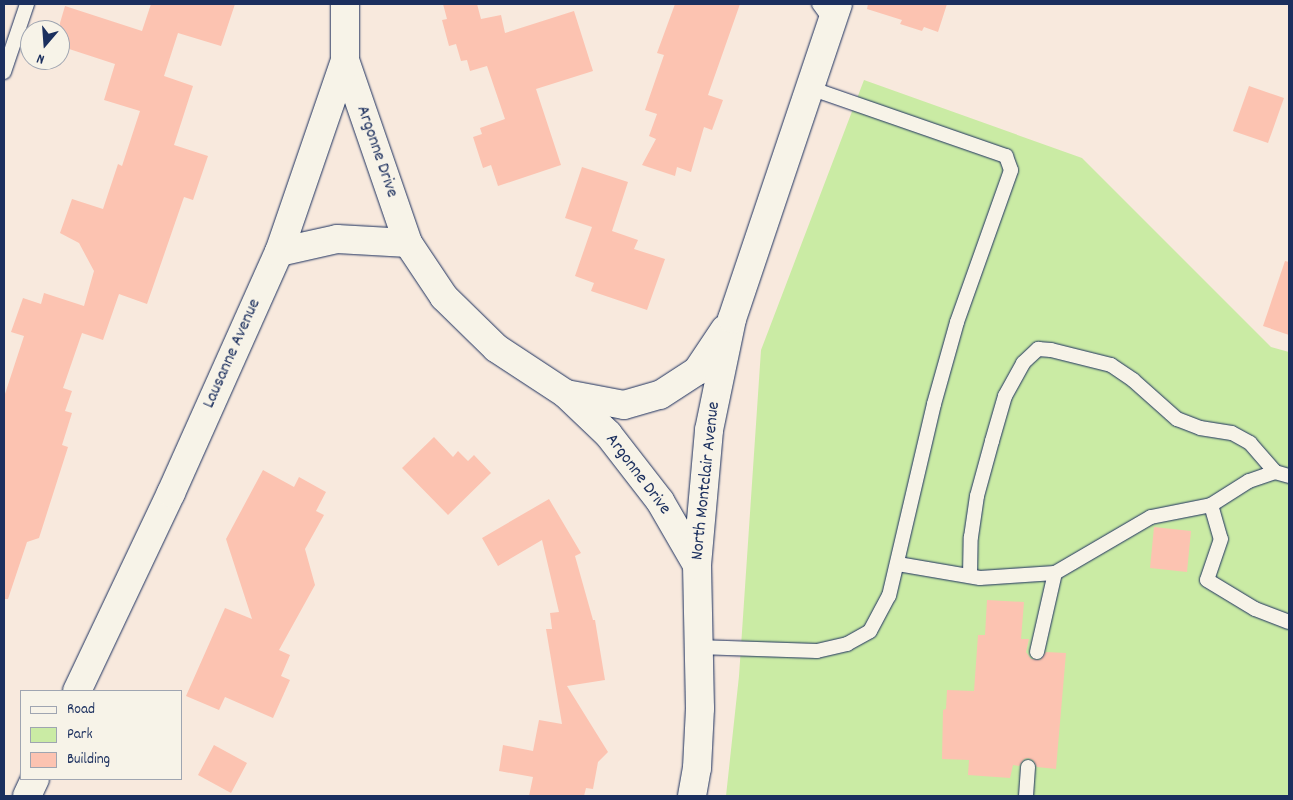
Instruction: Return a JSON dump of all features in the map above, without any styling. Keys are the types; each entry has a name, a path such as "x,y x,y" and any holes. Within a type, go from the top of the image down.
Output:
{"street":[{"name":"Lausanne Avenue","path":"77,690 171,493 279,252 345,60 345,4"},
{"name":"North Montclair Avenue","path":"692,796 697,768 700,708 698,565 708,430 732,319 810,88 830,10"},
{"name":"Argonne Drive","path":"345,60 408,243 444,297 496,348 566,394 608,434 660,501 698,565"},
{"path":"279,252 337,238 408,243"},
{"name":"Argonne Drive","path":"566,394 624,405 660,395 697,371 732,319"},
{"path":"27,796 35,780"}],"lane":[{"path":"4,72 27,4"},
{"path":"698,647 817,651 847,644 870,631 889,596 934,404 957,322 1011,170 1006,156 810,88"},
{"path":"970,576 971,537 977,496 1005,396 1023,363 1038,349 1111,365 1133,380 1177,419 1200,428 1232,433 1250,443 1275,472 1289,476"},
{"path":"898,564 980,578 1055,573 1151,517 1212,506 1249,481 1275,472"},
{"path":"1212,506 1221,538 1207,580 1256,609 1289,622"},
{"path":"1037,652 1055,573"},
{"path":"1026,796 1028,766"}],"green space":[{"path":"864,80 1082,158 1271,347 1289,352 1289,796 726,796 739,676 761,350"}],"building":[{"path":"151,4 235,4 221,46 178,33 164,76 193,86 174,145 208,156 193,200 184,197 147,304 119,294 103,340 82,333 63,388 72,391 65,411 72,413 62,445 68,447 39,538 27,542 8,599 4,599 4,397 24,336 11,332 23,298 41,304 44,293 84,306 94,271 79,243 60,233 72,199 103,209 118,164 122,166 140,111 104,100 115,64 70,49 70,20 61,20 65,6 142,31"},
{"path":"443,4 477,4 481,19 501,15 505,33 574,11 593,71 536,89 561,165 498,186 491,165 483,168 473,137 482,134 480,128 505,119 487,66 470,71 467,60 461,61 456,44 449,46 442,20 447,19"},
{"path":"675,4 740,4 708,95 723,100 712,130 704,127 691,172 677,167 675,176 642,165 656,139 649,136 657,114 645,110 664,55 657,53"},
{"path":"868,4 947,4 938,32 924,27 922,31 900,24 902,20 867,9"},
{"path":"1249,86 1284,98 1268,143 1233,131"},
{"path":"582,167 628,182 612,231 638,240 634,249 665,259 647,310 591,291 594,283 575,276 592,227 565,218"},
{"path":"1285,261 1289,262 1289,335 1263,326"},
{"path":"434,437 453,457 458,451 468,461 474,455 491,473 448,515 402,468"},
{"path":"263,470 294,487 299,477 326,492 316,511 324,515 305,549 315,585 279,650 290,655 281,676 290,680 273,718 225,697 219,710 186,696 225,608 252,619 226,539"},
{"path":"549,499 581,553 575,556 593,620 595,620 605,680 567,686 608,752 598,762 593,789 586,788 584,796 529,796 533,777 499,771 503,745 533,751 539,720 562,724 546,629 552,629 550,613 559,612 542,540 498,566 482,538"},
{"path":"1154,527 1191,531 1187,572 1150,568"},
{"path":"987,600 1024,602 1021,639 1029,639 1026,652 1031,659 1040,660 1046,652 1066,653 1056,769 1037,767 1033,760 1028,758 1024,759 1019,766 1013,765 1010,778 968,775 969,760 942,759 943,710 946,709 947,690 974,691 978,635 985,635"},
{"path":"214,745 247,763 231,793 198,775"}]}
